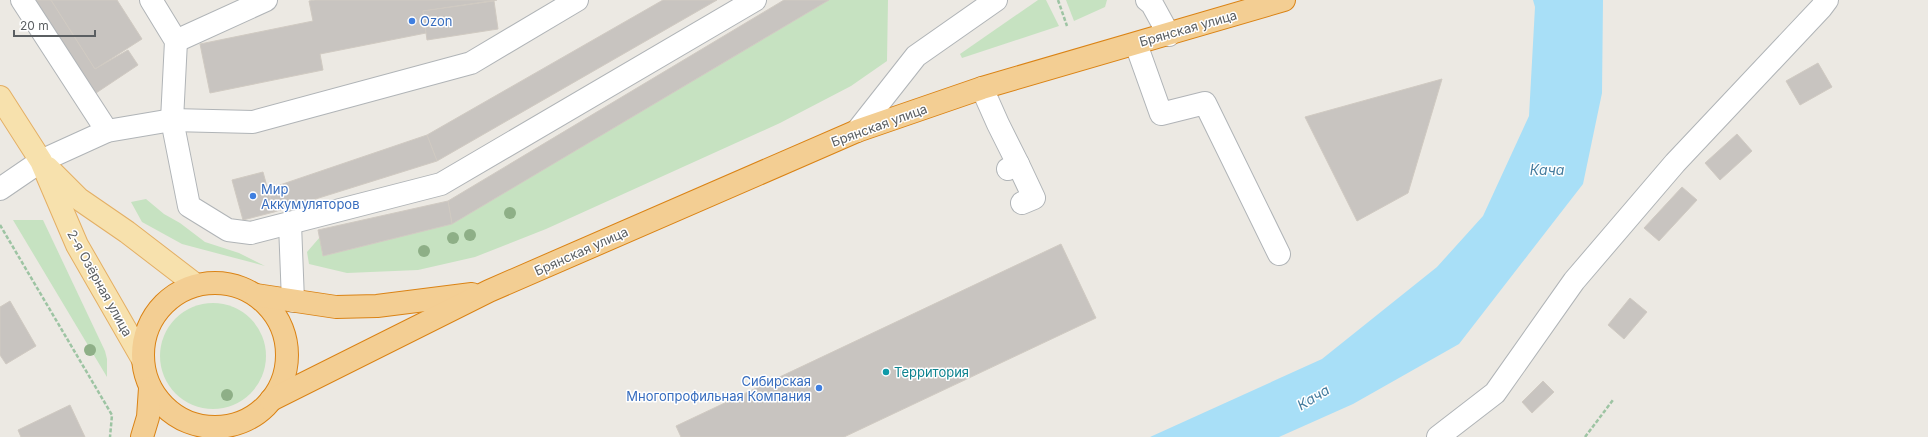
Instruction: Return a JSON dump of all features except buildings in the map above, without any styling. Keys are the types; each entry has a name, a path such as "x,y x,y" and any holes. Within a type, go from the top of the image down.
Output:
{"highway":[{"name":"Брянская улица","path":"271,400 489,291 857,131 982,88 1169,35 1284,0"},
{"name":"Брянская улица","path":"244,422 226,427 208,427 191,423 170,411 160,403 150,388 145,374 142,358 145,334 156,312 174,295 196,285 217,282 237,286 256,295 336,307 378,306 489,291"},
{"name":"Брянская улица","path":"222,437 259,413 271,400 283,380 287,356 283,333 272,312 256,295"},
{"name":"Брянская улица","path":"142,437 148,417 150,388"}],"main road":[{"name":"2-я Озёрная улица","path":"0,97 42,161 77,245 142,358"},
{"name":"2-я Озёрная улица","path":"42,161 79,198 127,232 196,285"}],"street":[{"path":"22,0 107,131"},
{"path":"151,0 176,41 172,120 189,206 228,230 251,233 441,184 755,0"},
{"path":"176,41 266,0"},
{"path":"0,189 42,161 107,131 172,120 253,122 471,63 577,0"},
{"path":"857,131 916,56 996,0"},
{"path":"1147,0 1152,4 1169,35"},
{"path":"1438,437 1495,393 1574,281 1675,163 1827,0"},
{"path":"1136,44 1161,114 1205,103 1279,254"},
{"path":"982,88 998,124 1013,166 1034,198 1022,203"},
{"path":"290,224 293,301"}],"path":[{"path":"1058,0 1067,26"},
{"path":"0,225 112,415 110,437"},
{"path":"1585,437 1613,400"}],"green space":[{"path":"829,0 888,0 887,61 851,86 780,123 546,229 475,257 418,270 347,273 309,264 307,252 320,237 323,256 452,224"},
{"path":"1038,0 1046,0 1059,26 962,58 960,54"},
{"path":"1066,0 1107,0 1105,7 1074,21"},
{"path":"146,199 164,214 180,223 205,242 239,253 265,266 182,244 142,222 131,202"},
{"path":"13,220 43,220 105,351 107,359 107,377"},
{"path":"213,303 233,307 250,319 262,336 266,356 262,376 250,393 233,405 213,409 193,405 176,393 164,376 160,356 164,336 176,319 193,307"}],"water":[{"name":"Кача","path":"1533,0 1603,0 1602,93 1583,184 1459,344 1353,404 1279,437 1150,437 1322,359 1437,267 1483,216 1529,116 1535,7"}],"place":[{"name":"Ozon","path":"412,21"},
{"name":"Мир Аккумуляторов","path":"253,196"},
{"name":"Территория","path":"886,372"},
{"name":"Сибирская Многопрофильная Компания","path":"819,388"}]}
